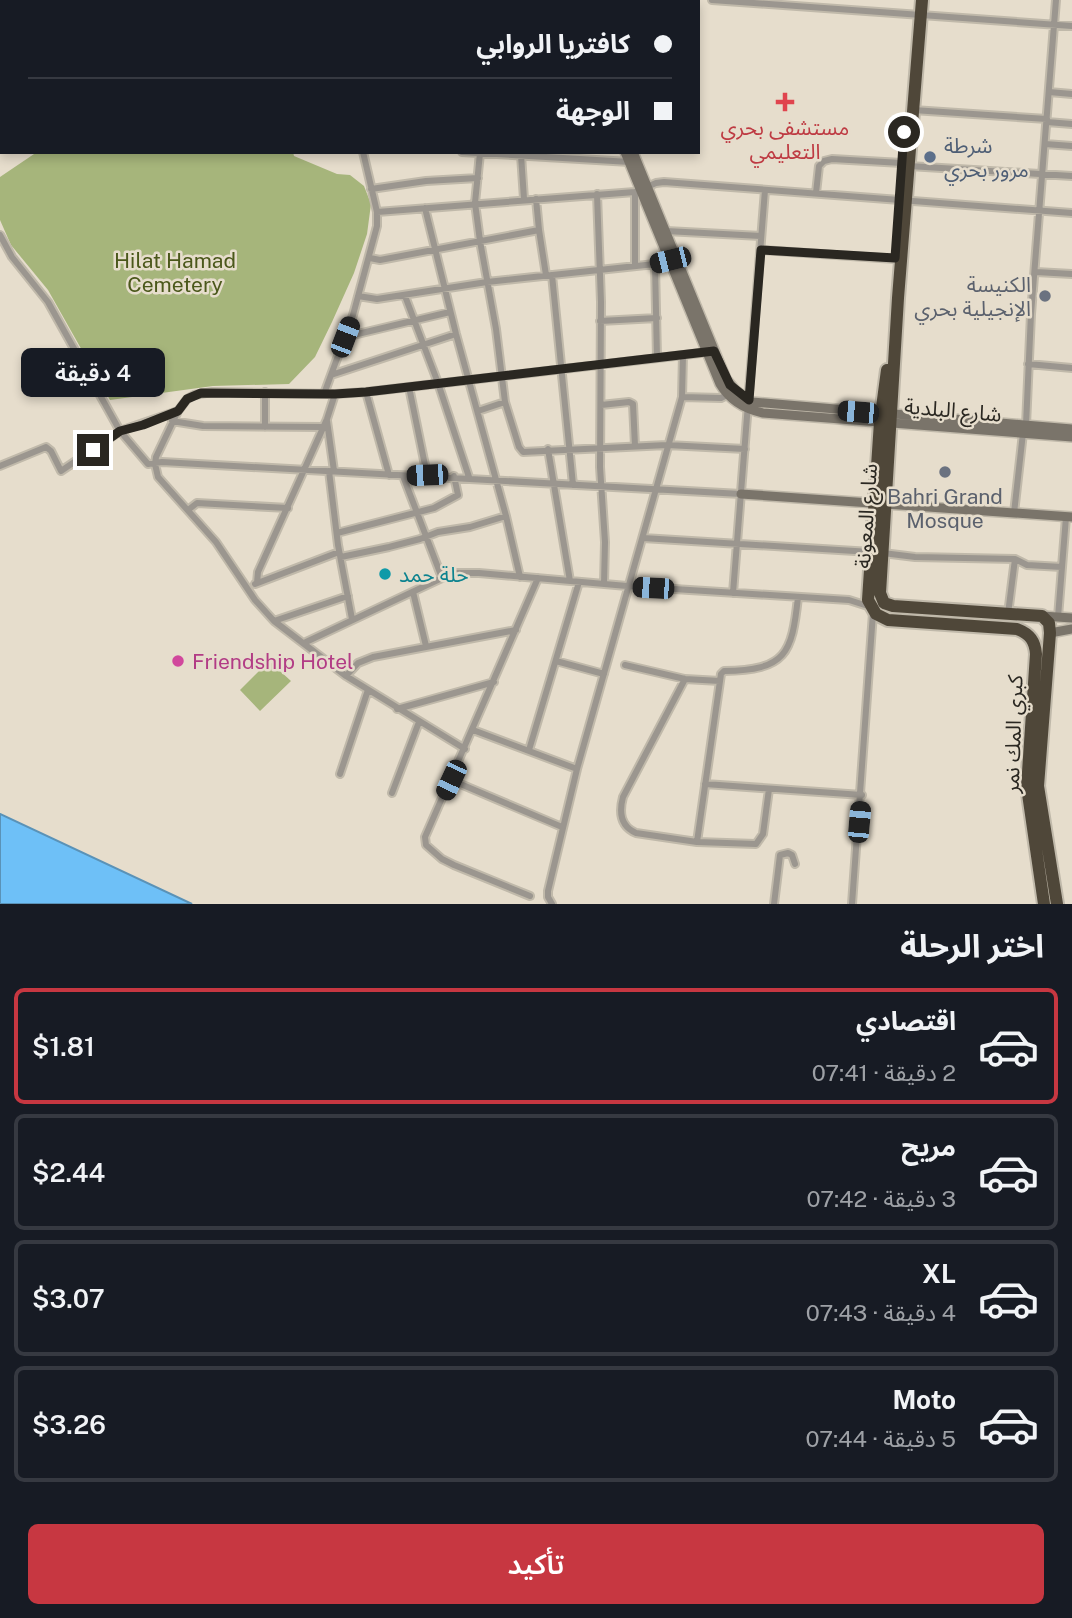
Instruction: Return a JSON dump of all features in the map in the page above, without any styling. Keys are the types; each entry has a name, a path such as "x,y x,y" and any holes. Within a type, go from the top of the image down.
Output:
{"highway":[{"name":"شارع المعونة","path":"905,165 914,110 917,15 914,0"},
{"name":"شارع المعونة","path":"922,0 917,15 877,553 880,593 887,605 1042,616"},
{"name":"شارع المعونة","path":"887,418 895,258 903,201"},
{"name":"شارع المعونة","path":"872,609 868,600 877,553"},
{"path":"872,609 888,620 1023,631 1020,622 1027,615"},
{"path":"1042,616 1049,623 1049,633"},
{"name":"كبري المك نمر","path":"1023,631 1030,636 1036,650 1027,776 1050,902"},
{"name":"كبري المك نمر","path":"1049,633 1038,786 1050,902"}],"main road":[{"path":"631,157 670,260 711,351 731,393 748,404"},
{"path":"641,189 666,231 711,351"},
{"name":"شارع البلدية","path":"748,404 763,412 834,413 1025,429 1072,429"},
{"name":"شارع البلدية","path":"1025,429 1072,437"},
{"path":"741,494 1069,517"},
{"path":"1042,616 1072,618"},
{"path":"1049,633 1072,629"}],"street":[{"path":"712,0 783,2 1072,26"},
{"path":"1014,513 1025,429 1056,0"},
{"path":"1049,92 1072,94"},
{"path":"914,110 1072,124"},
{"path":"1045,144 1072,146"},
{"path":"324,394 370,258 377,226 377,212 363,154"},
{"path":"480,154 475,203 480,241 505,402 523,452 667,445 745,449"},
{"path":"500,154 631,157"},
{"path":"521,155 524,200"},
{"path":"816,194 819,166 832,159 1072,176"},
{"path":"371,189 426,181 478,178"},
{"path":"377,212 597,194 641,189 664,182 1072,213"},
{"path":"635,265 641,189"},
{"path":"733,593 765,190"},
{"path":"597,194 604,584"},
{"path":"536,199 562,370 572,448 573,485"},
{"path":"425,208 520,577"},
{"path":"370,258 380,260 539,230"},
{"path":"666,231 761,236"},
{"path":"0,234 12,257 48,302 120,431 144,462 403,476 454,476 741,494"},
{"path":"761,250 895,258"},
{"path":"358,296 377,299 405,296 487,282 670,260"},
{"path":"654,264 657,358"},
{"path":"1036,272 1072,274"},
{"path":"405,296 438,383 469,477"},
{"path":"345,337 450,312"},
{"path":"600,321 657,318"},
{"path":"331,374 456,334"},
{"path":"465,749 346,676 306,642 274,621 216,542 161,482 155,464 178,411 187,399 201,393 366,392 711,351"},
{"path":"552,904 548,891 562,827 627,586 682,397 683,355"},
{"path":"1028,364 1072,368"},
{"path":"409,387 427,475"},
{"path":"265,392 265,427"},
{"path":"366,392 389,475"},
{"path":"682,397 711,398 731,393"},
{"path":"257,583 258,572 327,419 335,394"},
{"path":"478,411 505,402"},
{"path":"601,405 629,402 633,404 635,446"},
{"path":"0,466 46,447 51,451 61,471 120,431 178,411"},
{"path":"327,419 337,533 352,619"},
{"path":"172,421 193,425 323,427"},
{"path":"548,449 570,581"},
{"path":"403,476 442,578"},
{"path":"337,533 434,508 458,495 454,476"},
{"path":"188,510 197,503 288,508"},
{"path":"248,589 257,583 340,554 389,547 506,516"},
{"path":"1058,617 1069,517"},
{"path":"642,538 915,557 1015,559 1027,565 1062,567"},
{"path":"1008,614 1015,559"},
{"path":"306,642 457,573 849,600 872,609 862,795 852,904"},
{"path":"530,896 454,865 426,845 427,831 538,578"},
{"path":"849,600 863,591 870,579"},
{"path":"529,750 579,582"},
{"path":"412,592 426,646"},
{"path":"274,621 348,596"},
{"path":"697,842 722,671 765,666 785,653 794,630 798,597"},
{"path":"346,676 364,660 516,630"},
{"path":"556,661 604,674"},
{"path":"625,665 685,679 720,681"},
{"path":"685,679 623,797 621,816 628,830 697,842 756,844 763,834 769,789"},
{"path":"397,709 494,682"},
{"path":"340,774 368,690"},
{"path":"392,793 419,722"},
{"path":"473,730 577,769"},
{"path":"451,780 562,827"},
{"path":"705,784 862,795"},
{"path":"774,904 780,855 792,855 795,864"}],"green space":[{"name":"Hilat Hamad Cemetery","path":"34,154 294,154 337,174 350,175 364,186 371,204 367,234 354,273 332,322 315,357 289,384 213,386 110,400 48,290 11,245 0,220 0,177"},
{"path":"269,661 291,681 260,711 240,690"}],"water":[{"path":"0,814 192,904 0,904"}],"place":[{"name":"مستشفى بحري التعليمي","path":"785,102"},
{"name":"شرطة مرور بحري","path":"930,157"},
{"name":"الكنيسة الإنجيلية بحري","path":"1045,296"},
{"name":"Bahri Grand Mosque","path":"945,472"},
{"name":"حلة حمد","path":"385,574"},
{"name":"Friendship Hotel","path":"178,661"}],"route":[{"path":"93,450 120,431 178,411 187,399 201,393 366,392 714,351 730,385 749,400 761,250 895,258 904,132"}]}
